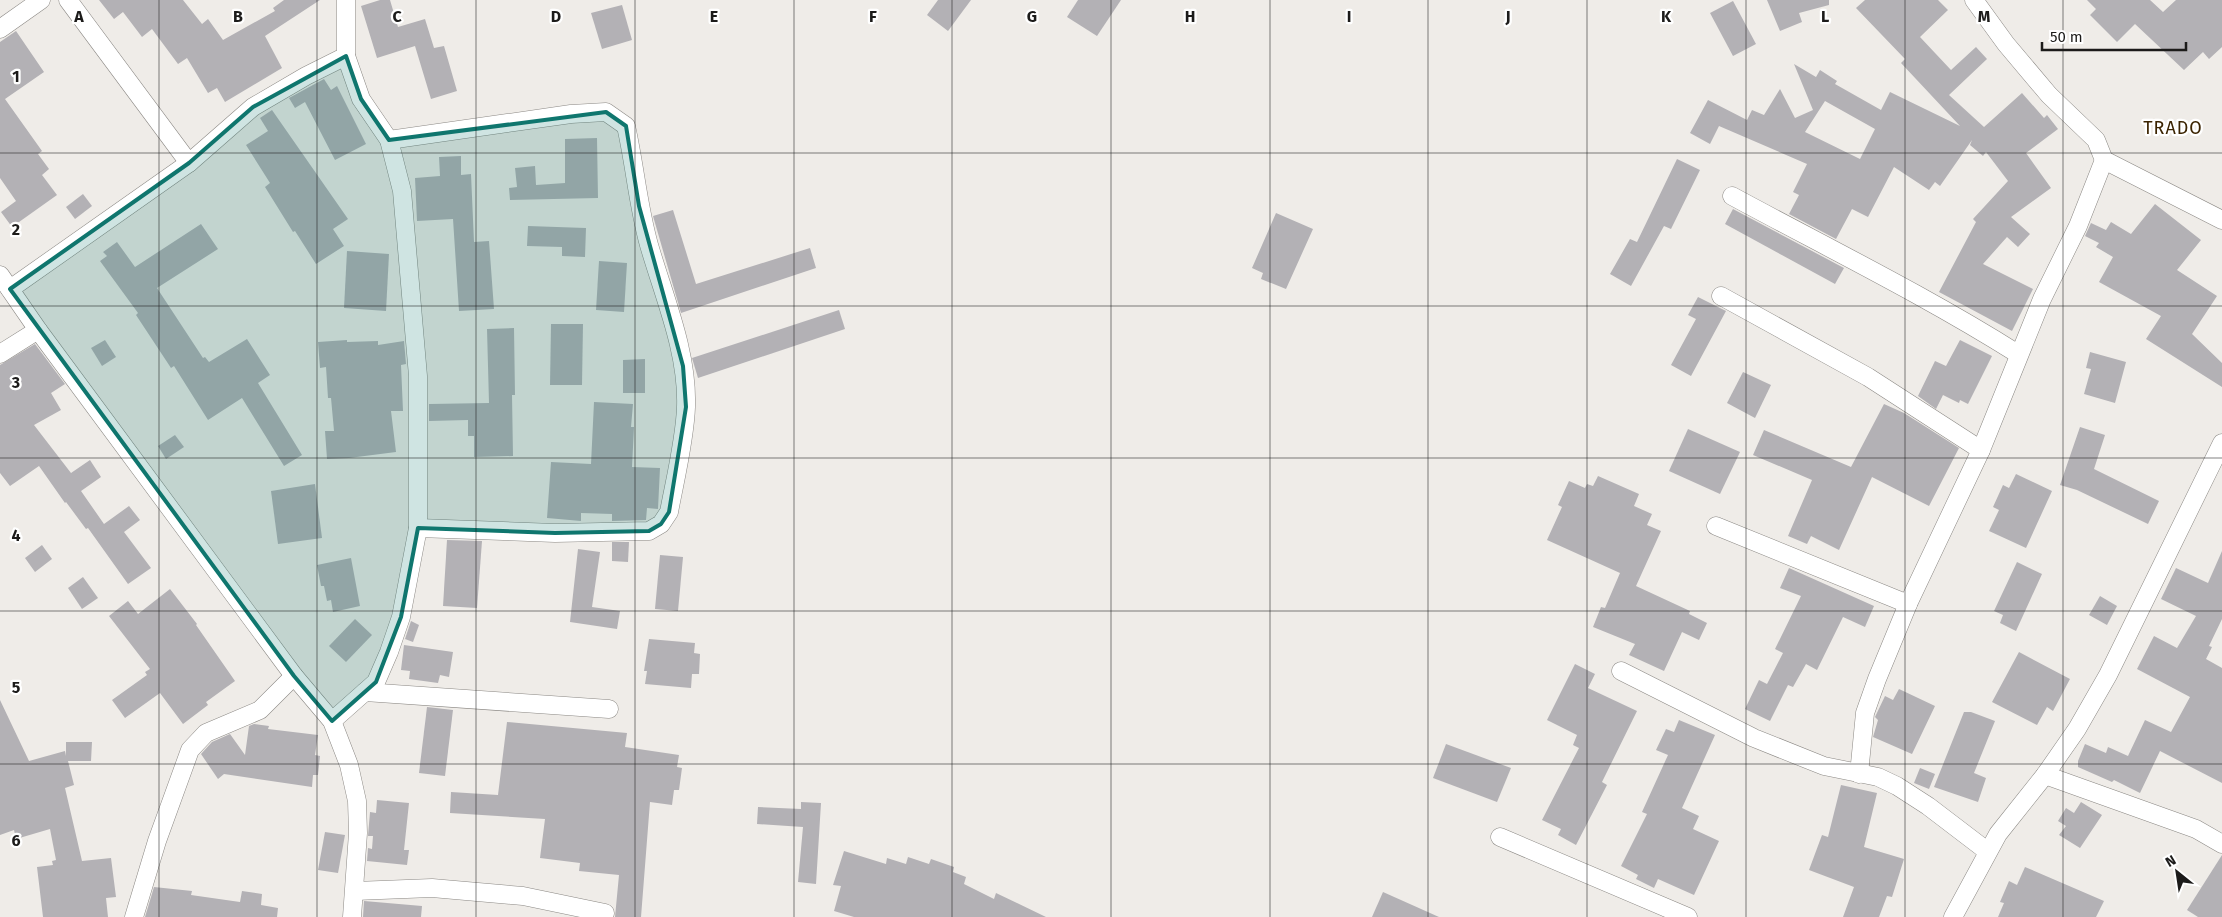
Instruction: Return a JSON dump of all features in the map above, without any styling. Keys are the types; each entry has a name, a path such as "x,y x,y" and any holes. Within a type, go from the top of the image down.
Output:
{"street":[{"path":"0,29 41,0"},
{"path":"68,0 189,163"},
{"path":"332,721 376,682 401,617 418,528 418,376 402,192 389,140 362,99 346,56 346,0"},
{"path":"1974,0 2006,44 2049,95 2096,140 2104,160 2222,220"},
{"path":"346,56 306,76 253,107 189,163 5,282 38,330 294,676 332,721 348,765 357,801 358,833 352,917"},
{"path":"389,140 571,114 606,112 626,126 639,206 649,246 669,308 683,366 686,407 669,512 661,524 648,531 555,533 418,528"},
{"path":"1860,774 1865,713 1876,679 1908,604 1981,450 2018,354 2042,298 2078,226 2104,160"},
{"path":"1732,196 1863,264 1971,324 2018,354"},
{"path":"1721,296 1868,377 1981,450"},
{"path":"0,354 38,330"},
{"path":"1953,917 1987,851 1998,834 2045,775 2077,728 2108,675 2222,443"},
{"path":"1716,526 1908,604"},
{"path":"1621,671 1754,738 1824,766 1878,777 1897,786 1928,806 1987,851"},
{"path":"134,917 157,840 190,750 206,733 260,710 294,676"},
{"path":"365,692 609,709"},
{"path":"2045,775 2180,823 2222,844"},
{"path":"1500,837 1688,917"},
{"path":"355,891 432,888 523,896 605,913"}],"highlighted area":[{"path":"346,56 361,99 389,140 606,112 626,126 639,206 683,366 686,407 669,512 661,524 649,531 555,533 418,528 401,617 376,682 332,721 294,676 10,289 189,163 253,107"}],"building":[{"path":"99,0 183,0 202,24 208,19 223,40 275,11 273,8 284,0 320,0 265,36 282,68 225,102 217,88 208,93 187,58 178,64 152,29 142,37 123,12 114,19"},
{"path":"380,0 390,0 398,27 425,19 434,48 444,46 457,91 431,99 415,46 377,58 361,6"},
{"path":"938,0 971,0 948,31 927,15"},
{"path":"1078,0 1121,0 1097,36 1067,17"},
{"path":"1767,0 1829,0 1829,5 1799,13 1802,22 1780,31"},
{"path":"1865,0 1938,0 1948,10 1920,37 1951,70 1976,47 1987,59 1949,95 1984,127 2022,93 2044,118 2047,115 2058,129 2026,153 2051,188 2011,217 2030,234 2018,247 2007,237 1983,264 2033,289 2012,331 1939,292 1976,222 1973,219 2008,181 1986,152 1983,156 1970,145 1972,140 1940,186 1935,182 1929,190 1894,167 1868,217 1852,209 1836,239 1789,214 1799,195 1793,192 1807,164 1719,126 1710,144 1690,133 1708,100 1747,120 1752,110 1764,115 1780,89 1795,118 1813,110 1794,64 1816,77 1820,70 1837,81 1835,84 1881,110 1890,92 1960,126 1901,63 1905,59 1856,8","holes":["1825,101 1875,129 1860,159 1805,132"]},
{"path":"2087,0 2150,0 2163,12 2176,0 2222,0 2222,47 2209,59 2203,52 2184,70 2135,24 2117,42 2090,15 2096,9"},
{"path":"1733,1 1756,44 1733,56 1710,13"},
{"path":"622,5 632,40 602,49 591,13"},
{"path":"16,31 44,72 5,99 42,151 38,154 49,169 42,175 57,195 12,227 1,212 16,201 0,178 0,42"},
{"path":"324,79 331,90 337,86 366,144 335,160 305,102 295,108 289,98"},
{"path":"272,110 348,219 333,229 344,246 316,264 295,231 293,232 265,187 270,183 246,145 268,131 260,118"},
{"path":"597,138 598,198 510,200 509,188 517,187 515,168 535,166 536,185 565,183 565,139"},
{"path":"461,156 461,175 471,174 474,242 489,241 494,309 459,311 453,219 417,221 415,178 440,176 439,157"},
{"path":"1677,159 1700,170 1671,229 1664,226 1631,286 1610,274 1630,239 1637,242"},
{"path":"83,194 92,206 75,219 66,207"},
{"path":"2155,204 2201,240 2177,270 2217,296 2192,334 2222,363 2222,387 2146,339 2161,316 2099,282 2113,257 2096,247 2099,243 2085,236 2091,223 2106,230 2111,222 2131,234"},
{"path":"1733,209 1844,268 1835,284 1725,224"},
{"path":"673,210 696,284 810,248 816,268 681,313 653,216"},
{"path":"1276,213 1313,229 1286,289 1261,279 1263,273 1252,268"},
{"path":"201,224 218,249 157,288 203,358 205,357 209,362 247,339 270,375 258,383 302,455 284,466 242,398 208,420 174,366 171,368 136,315 138,313 100,261 107,256 103,252 117,242 135,267"},
{"path":"528,226 586,228 585,257 562,256 562,247 527,246"},
{"path":"347,251 389,254 386,311 344,308"},
{"path":"599,261 627,263 624,312 596,310"},
{"path":"1698,297 1726,311 1691,376 1671,365 1696,319 1688,315"},
{"path":"839,310 845,329 698,378 692,358"},
{"path":"551,324 583,324 582,385 550,385"},
{"path":"514,328 515,395 512,395 513,456 474,457 474,436 468,436 468,420 429,421 429,404 489,403 487,329"},
{"path":"105,340 116,357 102,366 91,348"},
{"path":"347,340 347,342 378,341 378,345 404,341 406,364 401,365 403,411 391,411 396,452 327,459 325,431 334,431 331,398 328,398 326,367 320,368 318,342"},
{"path":"1960,340 1992,356 1968,404 1960,400 1959,403 1943,395 1936,409 1918,396 1935,361 1946,366"},
{"path":"35,344 65,384 51,393 61,410 34,425 71,473 90,460 101,477 81,491 104,524 129,506 140,520 124,532 151,568 128,584 88,528 86,529 65,503 39,466 10,486 0,473 0,365"},
{"path":"2090,352 2126,362 2115,403 2084,394 2091,369 2086,368"},
{"path":"645,359 645,393 623,393 623,360"},
{"path":"1743,372 1771,385 1755,418 1727,403"},
{"path":"594,402 633,404 631,427 634,427 632,467 660,468 658,509 647,508 646,520 612,521 612,514 581,513 581,521 547,518 551,462 591,464"},
{"path":"1884,404 1904,413 1959,448 1929,506 1872,477 1839,550 1811,536 1807,544 1788,536 1812,480 1753,455 1764,430 1851,467"},
{"path":"2080,427 2105,435 2094,469 2159,501 2148,524 2077,490 2060,485"},
{"path":"1688,429 1740,452 1720,494 1669,471"},
{"path":"175,435 184,447 166,459 158,446"},
{"path":"2016,474 2052,491 2026,548 1989,531 1999,510 1993,507 2003,485 2009,488"},
{"path":"1598,476 1639,494 1634,506 1652,514 1647,525 1661,531 1636,586 1690,611 1689,614 1707,623 1699,640 1682,632 1664,671 1629,655 1635,644 1593,627 1601,607 1605,608 1620,573 1547,540 1562,507 1558,505 1569,481 1585,488 1587,484 1593,486"},
{"path":"315,484 322,538 278,544 271,491"},
{"path":"447,540 482,541 477,608 443,606"},
{"path":"612,542 629,542 628,562 612,561"},
{"path":"42,545 52,559 35,572 25,558"},
{"path":"578,549 600,552 592,607 620,611 617,629 570,622"},
{"path":"2222,551 2222,619 2209,646 2212,647 2206,659 2222,668 2222,783 2160,751 2140,793 2114,780 2112,782 2078,767 2078,761 2085,744 2106,753 2108,747 2128,756 2145,720 2171,732 2190,697 2137,669 2154,636 2177,648 2196,616 2161,599 2176,568 2208,583"},
{"path":"660,555 683,557 678,611 655,609"},
{"path":"351,558 360,606 333,612 331,600 327,601 324,586 321,586 317,565"},
{"path":"2017,562 2042,574 2016,631 2000,623 2003,615 1994,611"},
{"path":"1789,568 1874,606 1865,627 1843,617 1817,670 1806,664 1793,687 1788,685 1770,721 1745,709 1759,680 1767,684 1783,653 1775,649 1801,596 1780,588"},
{"path":"83,577 98,598 82,609 68,588"},
{"path":"170,589 197,624 235,681 206,702 208,705 183,724 160,693 125,718 112,700 147,675 145,672 150,669 109,616 128,601 138,614"},
{"path":"2100,596 2117,606 2107,625 2089,615"},
{"path":"355,619 372,635 346,662 329,646"},
{"path":"411,621 419,625 413,642 405,639"},
{"path":"649,639 695,643 694,653 700,654 699,674 692,674 691,688 645,684 647,671 644,671"},
{"path":"404,645 453,652 449,677 440,675 438,683 409,679 410,671 401,670"},
{"path":"2019,652 2070,679 2053,711 2047,707 2037,725 1992,702"},
{"path":"1575,664 1595,674 1588,688 1637,711 1602,782 1607,785 1576,845 1558,835 1561,829 1542,820 1579,748 1573,745 1577,735 1547,720"},
{"path":"1899,689 1935,706 1912,754 1873,737 1878,720 1875,717 1885,696 1893,700"},
{"path":"0,700 29,761 65,751 66,756 66,742 92,742 91,761 68,761 74,785 65,788 82,861 111,858 116,897 106,898 108,917 43,917 37,867 53,865 52,861 56,860 50,829 16,839 14,830 0,835"},
{"path":"427,707 453,710 445,776 419,773"},
{"path":"1964,712 1971,712 1995,721 1974,773 1986,778 1978,802 1934,787"},
{"path":"1679,720 1715,735 1682,808 1699,816 1693,829 1719,841 1694,895 1658,879 1654,888 1636,879 1638,875 1621,866 1647,814 1642,812 1668,755 1656,750 1666,729 1674,732"},
{"path":"507,722 627,733 625,747 679,755 677,767 682,768 679,790 674,790 672,805 650,802 641,917 615,917 619,875 579,871 580,863 540,858 545,819 450,813 451,792 498,795"},
{"path":"254,724 269,726 268,729 318,735 315,755 320,756 318,775 313,775 312,787 224,774 218,779 201,754 212,742 230,734 245,755 249,726"},
{"path":"1446,744 1511,768 1497,802 1433,778"},
{"path":"1920,768 1935,774 1929,789 1914,783"},
{"path":"1841,785 1877,793 1864,847 1904,859 1892,897 1887,896 1879,917 1843,917 1854,887 1809,870 1822,835 1828,837"},
{"path":"377,800 409,803 404,850 409,850 407,865 367,861 368,848 372,849 373,836 368,836 370,812 376,813"},
{"path":"801,802 821,803 816,884 798,882 803,827 757,824 758,807 801,809"},
{"path":"2081,802 2102,815 2080,848 2059,835 2066,826 2058,821 2066,808 2074,813"},
{"path":"325,832 345,835 338,873 318,870"},
{"path":"844,851 886,864 887,858 906,864 908,857 929,864 931,859 954,867 953,872 966,877 964,884 994,899 996,893 1046,917 854,917 834,911 841,886 833,885"},
{"path":"2222,855 2222,917 2198,917 2187,910"},
{"path":"2025,867 2104,901 2096,917 1998,917 2004,903 2000,902 2009,881 2017,885"},
{"path":"154,887 192,891 191,895 240,902 242,891 262,894 261,905 278,908 277,917 145,917"},
{"path":"1383,892 1439,917 1372,917"},
{"path":"364,901 422,906 421,917 363,917"}],"district":[{"name":"TRADO","path":"2173,128"}]}
